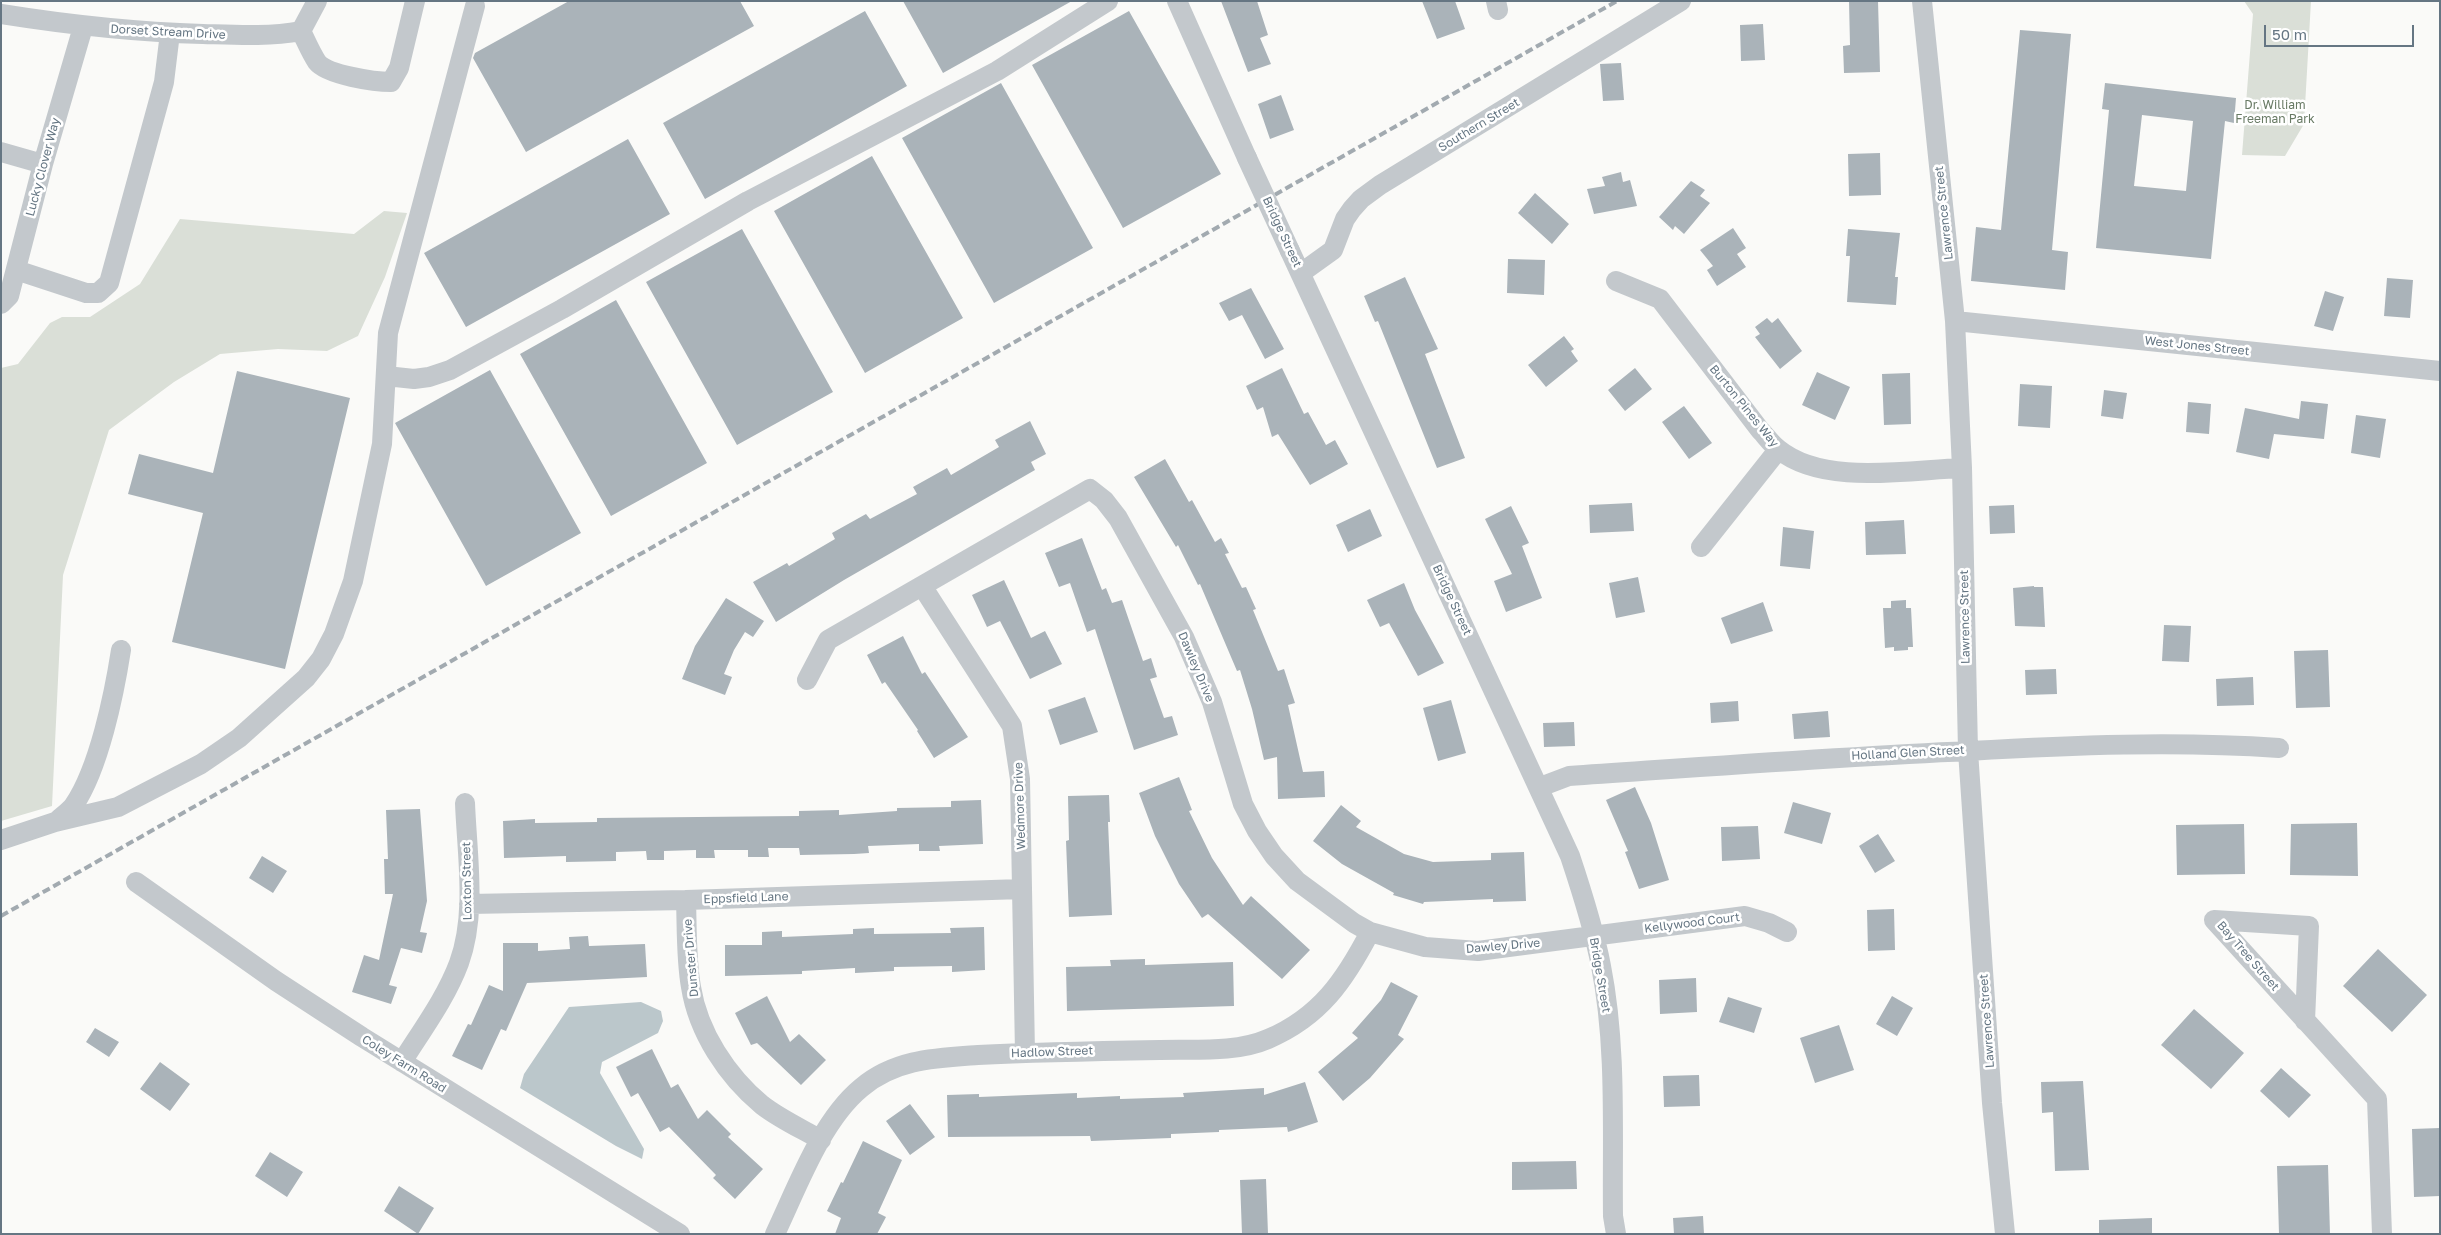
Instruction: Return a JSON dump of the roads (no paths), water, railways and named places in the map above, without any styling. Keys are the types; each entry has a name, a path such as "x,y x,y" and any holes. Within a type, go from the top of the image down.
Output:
{"street":[{"path":"318,1 301,31 318,64 343,75 376,82 391,82 399,68 415,1"},
{"path":"386,376 414,379 429,377 450,370 562,309 748,202 998,71 1108,1"},
{"name":"Bridge Street","path":"1177,1 1247,158 1540,787 1570,856 1594,935 1601,966 1610,1039 1614,1232"},
{"name":"Southern Street","path":"1301,273 1333,250 1345,219 1352,209 1361,199 1380,185 1681,1"},
{"name":"Lawrence Street","path":"1929,3 1955,321 1962,468 1968,750 1992,1103 2005,1234"},
{"path":"1,840 55,822 118,807 201,764 239,738 306,678 321,659 334,634 353,581 382,444 388,333 475,6"},
{"name":"Dorset Stream Drive","path":"1,14 82,28 170,33 273,36 301,31"},
{"name":"Lucky Clover Way","path":"1,304 9,296 43,164 82,28"},
{"path":"16,270 86,293 98,293 110,283 164,82 170,33"},
{"path":"1,152 43,164"},
{"name":"Burton Pines Way","path":"1616,282 1660,299 1760,430 1778,450 1822,470 1842,472 1962,468"},
{"name":"West Jones Street","path":"1955,321 2440,371"},
{"path":"1701,547 1778,450"},
{"name":"Dawley Drive","path":"807,680 828,640 1090,489 1104,500 1118,518 1184,636 1212,702 1243,804 1257,831 1274,856 1297,881 1324,903 1370,932 1424,947 1478,951 1594,935"},
{"name":"Wedmore Drive","path":"922,586 1012,726 1020,779 1025,1053"},
{"path":"55,822 73,807 90,777 116,682 122,650"},
{"name":"Holland Glen Street","path":"1540,787 1569,776 1844,756 2118,745 2229,745 2279,748"},
{"name":"Loxton Street","path":"402,1062 450,984 460,962 466,935 469,904 465,803"},
{"name":"Coley Farm Road","path":"136,882 276,982 680,1234"},
{"name":"Eppsfield Lane","path":"469,904 686,900 1022,888"},
{"name":"Dunster Drive","path":"686,900 691,987 697,1012 721,1060 744,1087 763,1105 821,1140"},
{"name":"Kellywood Court","path":"1594,935 1746,916 1769,923 1787,932"},
{"name":"Bay Tree Street","path":"2305,1021 2309,926 2214,920 2305,1021 2378,1099 2382,1234"},
{"name":"Hadlow Street","path":"775,1234 821,1140 838,1114 860,1088 884,1073 922,1058 1240,1047 1267,1040 1307,1016 1342,983 1370,932"}],"railway":[{"path":"1,916 1617,1"}],"park label":[{"name":"Dr. William Freeman Park","path":"2275,112"}]}
